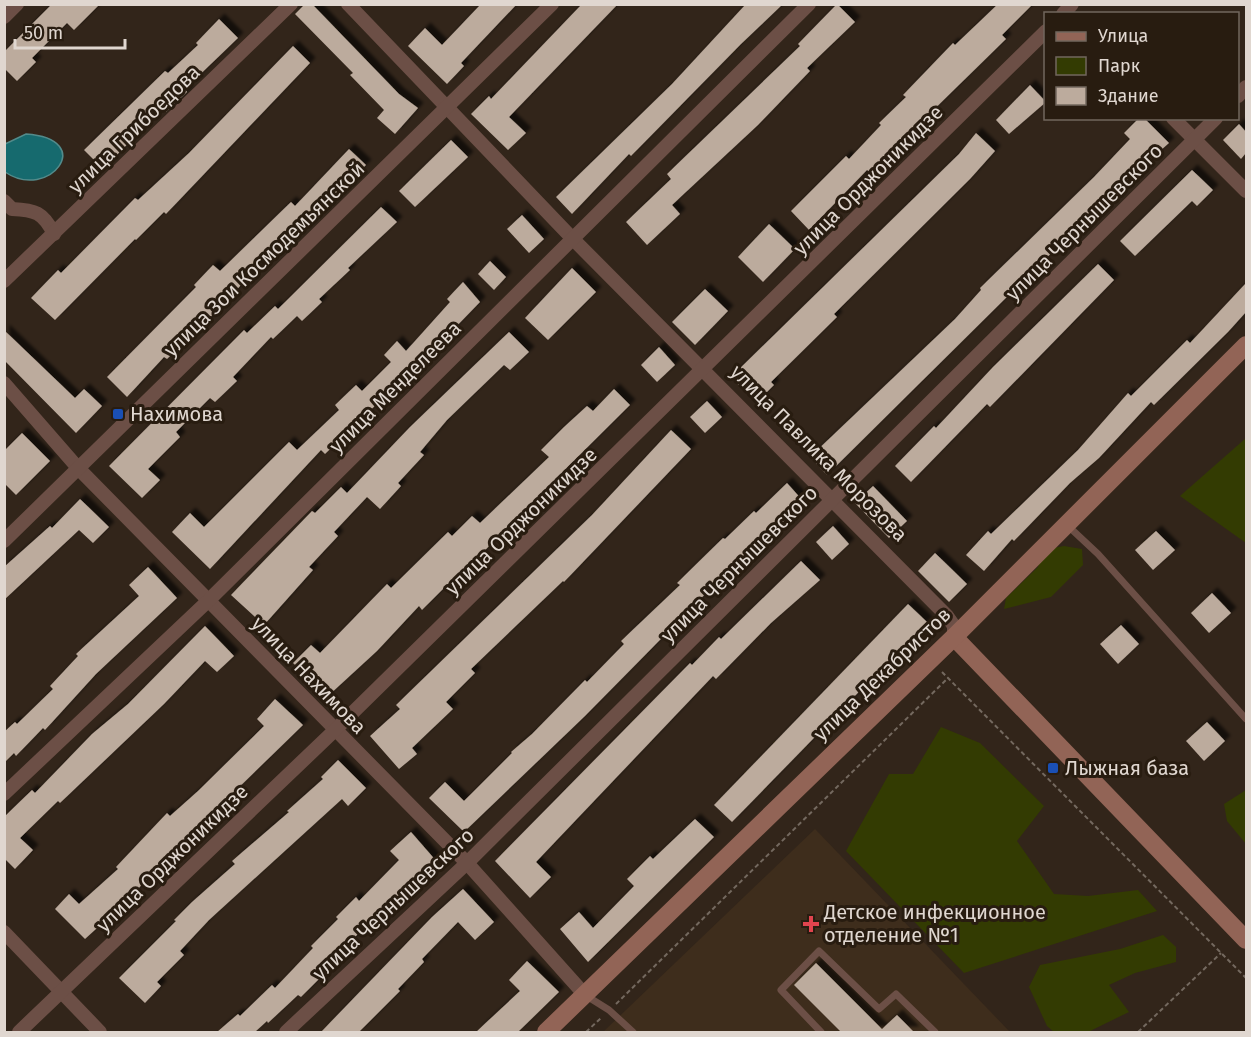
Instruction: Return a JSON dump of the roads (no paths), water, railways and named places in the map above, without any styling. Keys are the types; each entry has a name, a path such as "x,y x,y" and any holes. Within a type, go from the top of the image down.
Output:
{"street":[{"path":"4,16 17,4"},
{"name":"улица Грибоедова","path":"5,279 291,4"},
{"name":"улица Павлика Морозова","path":"348,4 572,238 833,498 947,616 954,626 954,637 1246,940"},
{"name":"улица Зои Космодемьянской","path":"4,541 552,4"},
{"name":"улица Менделеева","path":"4,794 209,600 809,4"},
{"name":"улица Орджоникидзе","path":"19,1032 335,730 705,369 1044,33"},
{"path":"1175,120 1246,191"},
{"name":"улица Чернышевского","path":"286,1032 466,863 1214,120"},
{"path":"4,201 12,209 33,210 48,221 54,234"},
{"name":"улица Декабристов","path":"546,1032 954,637 1246,345"},
{"name":"улица Нахимова","path":"4,383 78,468 466,863 585,995"},
{"path":"4,932 100,1032"}],"lane":[{"path":"1066,524 1098,555 1246,719"},
{"path":"821,1032 781,990 819,951 879,1010 896,994 935,1032"},
{"path":"585,995 609,1010 633,1032"}],"water":[{"path":"26,134 48,138 59,146 63,156 59,166 50,174 37,179 21,179 5,172 5,144"}],"place":[{"name":"Нахимова","path":"118,414"},
{"name":"Лыжная база","path":"1053,768"},
{"name":"Детское инфекционное отделение №1","path":"811,924"}]}
